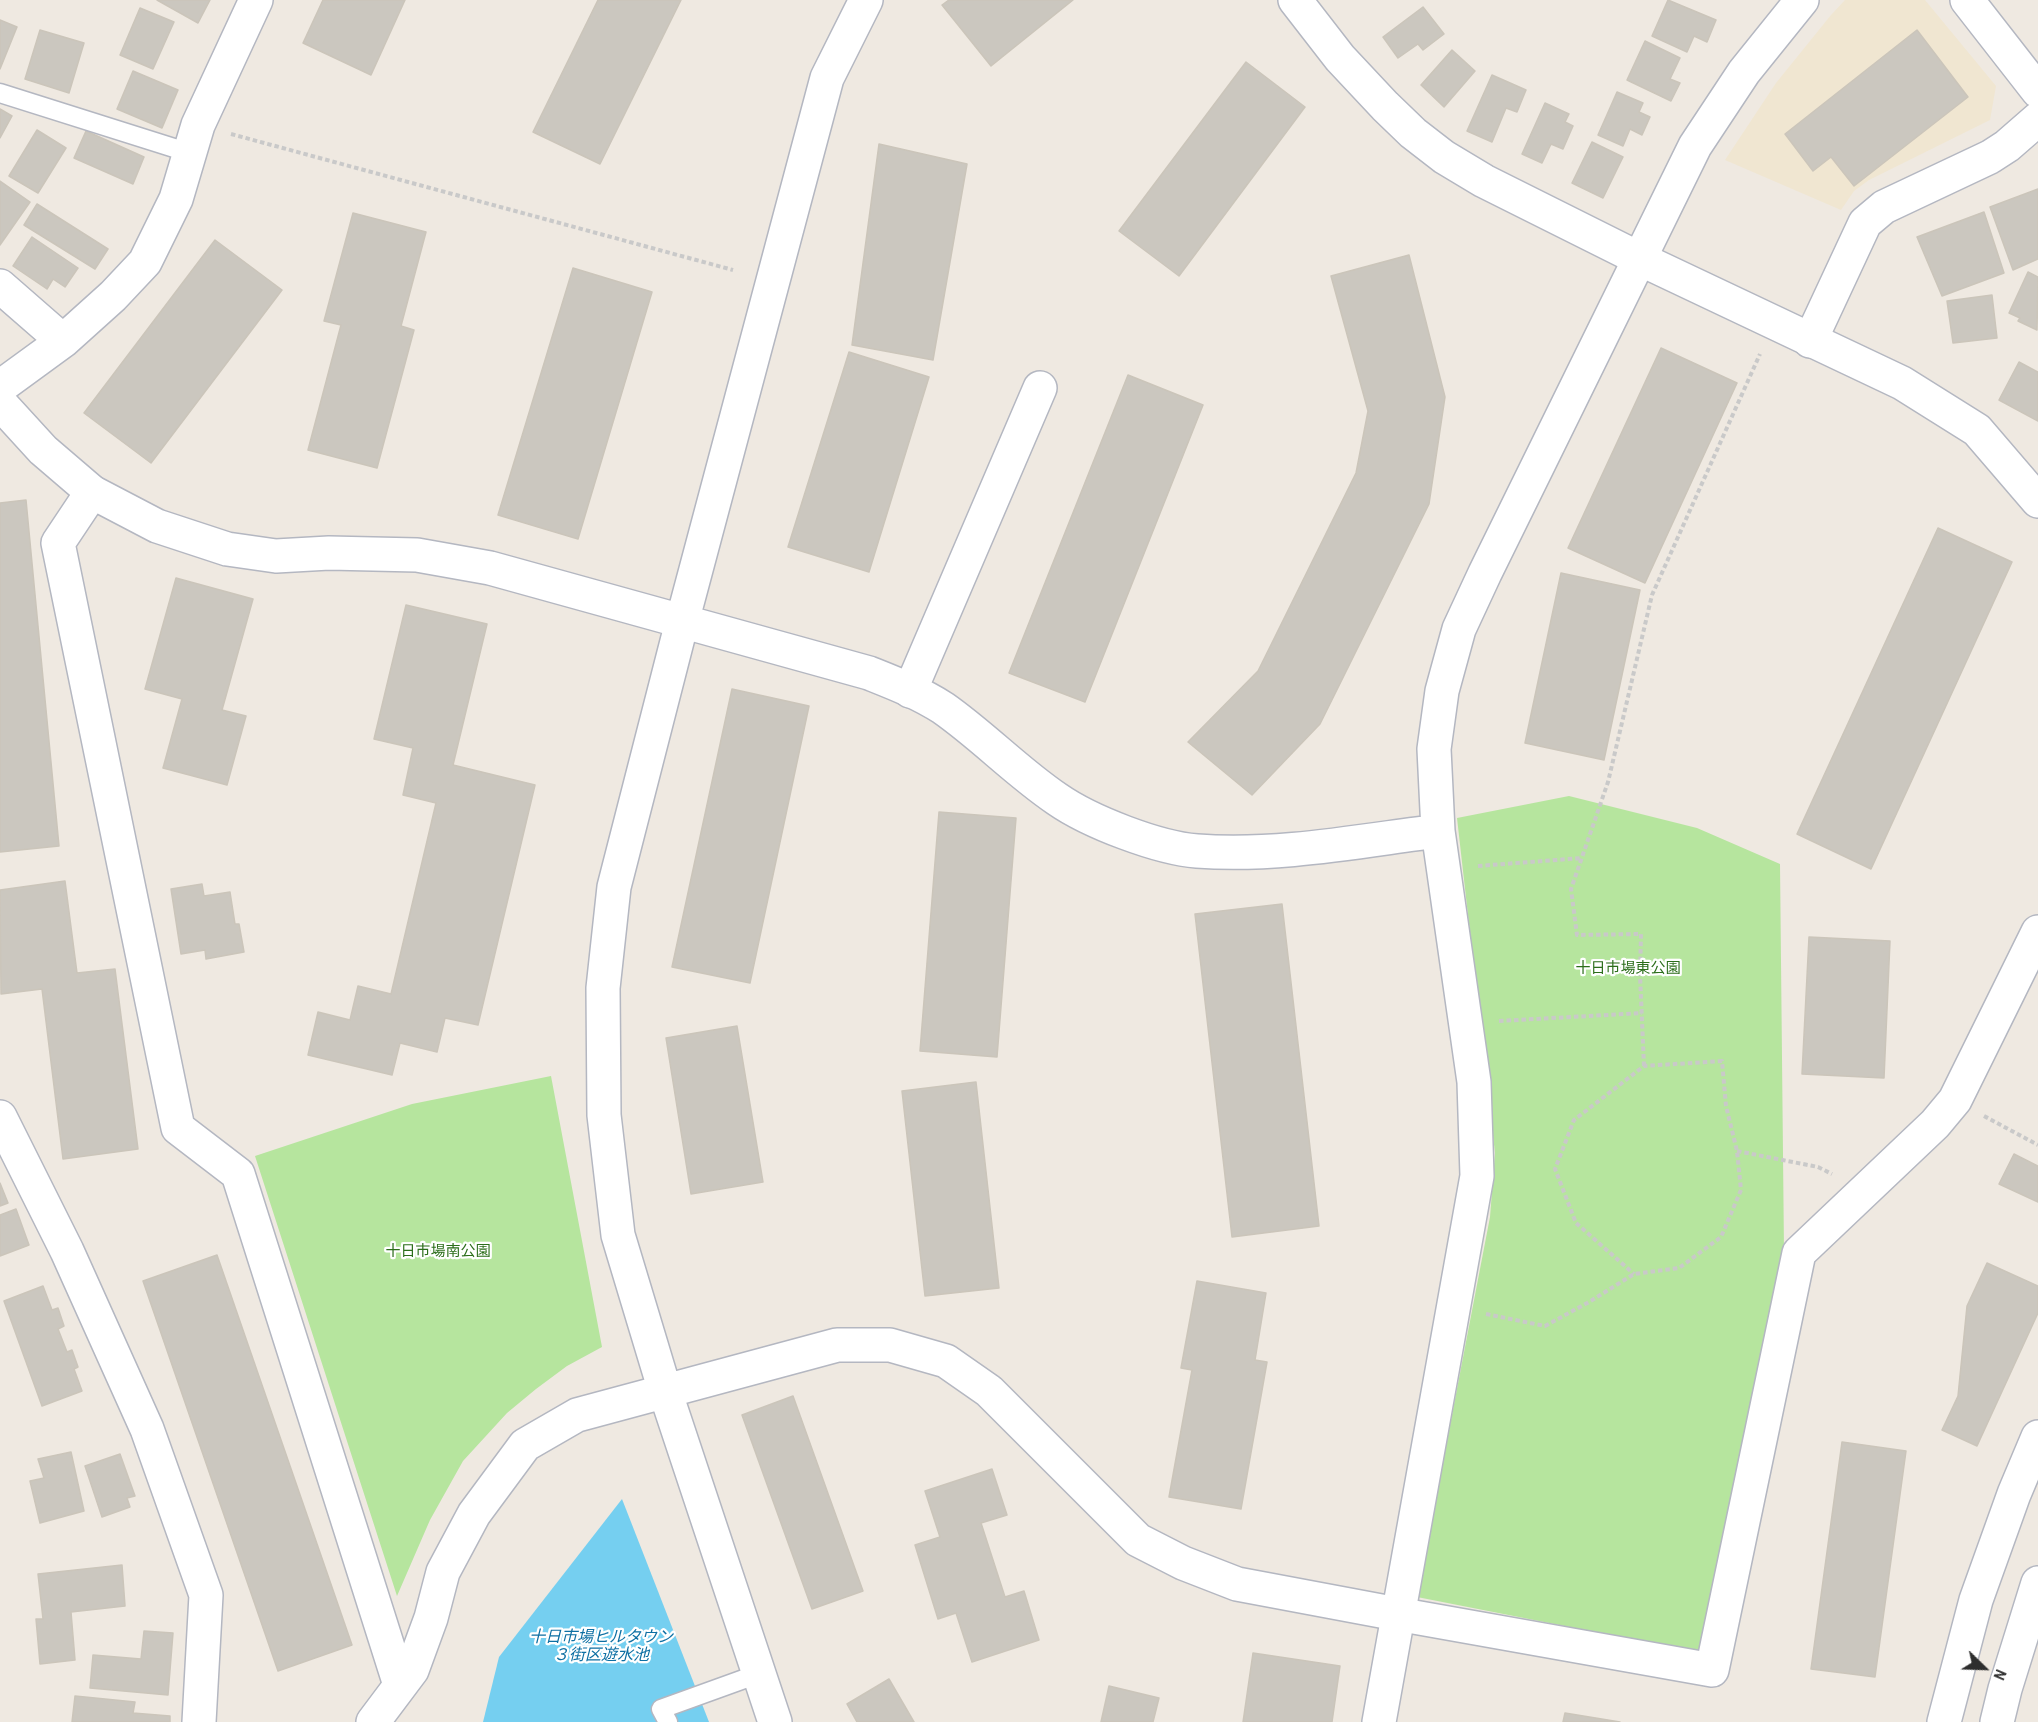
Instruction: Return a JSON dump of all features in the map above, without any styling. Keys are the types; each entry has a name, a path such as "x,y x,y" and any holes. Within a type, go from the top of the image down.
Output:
{"street":[{"path":"0,387 63,341 113,296 145,262 176,199 194,139 256,0"},
{"path":"775,1722 665,1391 618,1235 604,1115 603,988 614,887 682,622 827,78 866,0"},
{"path":"1295,0 1340,58 1385,106 1413,133 1444,157 1484,181 1640,259 1902,383 1977,430 2038,501"},
{"path":"1379,1722 1477,1176 1474,1082 1438,831 1434,749 1442,691 1459,629 1695,146 1743,72 1802,0"},
{"path":"1967,0 2038,91"},
{"path":"1810,341 1865,223 1884,207 1990,157 2007,146 2038,119"},
{"path":"0,286 63,341"},
{"path":"910,691 1040,388"},
{"path":"0,403 43,450 92,492 157,526 227,549 276,556 329,553 417,555 490,568 869,673 942,708 1058,800 1103,824 1157,843 1195,851 1244,853 1438,831"},
{"path":"92,492 58,543 178,1128 238,1174 400,1685"},
{"path":"373,1722 412,1670 431,1618 443,1572 474,1514 525,1445 577,1415 837,1345 890,1345 946,1361 989,1391 1138,1540 1182,1563 1238,1584 1712,1670 1799,1253 1935,1124 1955,1100 2038,932"},
{"path":"2,1124 67,1251 147,1429 206,1595 199,1722"},
{"path":"1944,1722 1976,1600 2014,1494 2038,1437"},
{"path":"1997,1722 2038,1583"}],"lane":[{"path":"0,93 194,139"},
{"path":"668,1722 662,1708 758,1674"}],"path":[{"path":"194,139 734,270"},
{"path":"1644,1066 1641,934 1577,935 1571,889 1608,782 1652,595 1774,324"},
{"path":"1443,869 1582,858"},
{"path":"1466,1023 1642,1012"},
{"path":"1453,1308 1545,1326 1634,1274 1678,1268 1720,1237 1741,1190 1737,1151 1726,1107 1722,1061 1644,1066 1574,1120 1555,1169 1576,1223 1634,1274"},
{"path":"1955,1100 2038,1145"},
{"path":"1737,1151 1818,1167 1863,1192"}],"shaded area":[{"path":"1845,0 1925,0 1996,86 1990,120 1869,180 1854,191 1841,210 1725,160 1776,83"}],"green space":[{"name":"十日市場東公園","path":"1569,796 1697,828 1780,864 1784,1251 1702,1653 1417,1597 1490,1217 1495,1153 1457,818"},
{"name":"十日市場南公園","path":"551,1076 602,1347 567,1366 536,1389 507,1413 463,1461 430,1520 397,1596 255,1156 412,1104"}],"water":[{"name":"十日市場ヒルタウン ３街区遊水池","path":"622,1499 709,1722 483,1722 499,1657"}],"building":[{"path":"157,0 210,0 198,23"},
{"path":"323,0 405,0 371,75 303,43"},
{"path":"598,0 681,0 600,164 533,132"},
{"path":"949,0 1073,0 991,66 942,5"},
{"path":"1668,0 1716,20 1707,42 1694,36 1687,52 1652,36"},
{"path":"1423,7 1444,34 1423,50 1418,44 1398,58 1383,37"},
{"path":"140,8 174,22 153,69 120,55"},
{"path":"0,20 17,27 0,69"},
{"path":"40,30 84,43 69,93 25,79"},
{"path":"1917,30 1968,97 1854,186 1831,157 1813,171 1785,134"},
{"path":"1645,41 1680,58 1670,79 1680,83 1671,101 1627,80"},
{"path":"1452,50 1475,71 1444,107 1421,85"},
{"path":"1246,62 1305,107 1179,276 1119,231"},
{"path":"133,71 178,90 162,128 117,109"},
{"path":"1492,75 1526,90 1517,112 1506,108 1492,142 1467,131"},
{"path":"1617,92 1643,103 1639,112 1650,117 1642,135 1630,129 1623,146 1598,135"},
{"path":"1545,103 1569,114 1565,122 1573,126 1563,149 1551,144 1542,163 1522,154"},
{"path":"0,109 12,116 0,138"},
{"path":"37,130 66,148 38,193 9,176"},
{"path":"86,131 144,157 133,184 74,158"},
{"path":"1592,142 1623,157 1603,198 1572,183"},
{"path":"879,144 967,164 933,360 852,345"},
{"path":"0,181 30,202 0,245"},
{"path":"2038,189 2038,259 2013,270 1990,207"},
{"path":"37,204 108,249 95,269 24,225"},
{"path":"1984,212 2004,273 1942,296 1917,237"},
{"path":"353,213 426,232 401,326 414,330 377,468 308,450 341,325 324,321"},
{"path":"32,237 78,268 65,287 53,279 47,289 13,266"},
{"path":"215,240 282,290 151,463 84,413"},
{"path":"1409,255 1445,397 1429,504 1320,724 1252,795 1188,742 1258,671 1356,473 1368,411 1331,276"},
{"path":"573,268 652,292 578,539 498,515"},
{"path":"2028,272 2038,277 2037,330 2018,321 2020,318 2009,313"},
{"path":"1992,295 1997,338 1953,343 1947,301"},
{"path":"1661,348 1737,383 1645,583 1568,548"},
{"path":"849,352 929,377 869,572 788,547"},
{"path":"2019,362 2038,372 2038,421 1999,400"},
{"path":"1128,375 1203,405 1085,702 1009,673"},
{"path":"26,500 59,846 0,852 0,503"},
{"path":"1938,528 2012,562 1871,869 1797,834"},
{"path":"1561,573 1640,590 1604,760 1525,743"},
{"path":"176,578 253,599 222,710 246,716 227,785 163,768 182,699 145,689"},
{"path":"406,605 487,624 453,765 535,785 478,1025 445,1018 437,1052 400,1043 392,1075 308,1055 318,1012 350,1020 358,986 391,994 436,803 403,795 413,748 374,739"},
{"path":"732,689 809,706 750,983 672,967"},
{"path":"939,812 1016,818 997,1057 920,1051"},
{"path":"65,881 77,973 115,969 138,1149 63,1159 42,989 1,994 0,890"},
{"path":"202,884 204,896 230,892 235,924 239,924 244,952 206,959 205,950 181,954 171,889"},
{"path":"1282,904 1319,1226 1232,1237 1195,914"},
{"path":"1809,937 1890,941 1884,1078 1802,1074"},
{"path":"737,1026 763,1182 691,1194 666,1038"},
{"path":"976,1082 999,1288 925,1296 902,1091"},
{"path":"2014,1154 2038,1166 2038,1202 1999,1184"},
{"path":"0,1183 8,1203 0,1206"},
{"path":"16,1209 29,1245 0,1256 0,1215"},
{"path":"217,1255 352,1645 278,1671 143,1281"},
{"path":"1987,1263 2038,1286 2038,1313 1977,1446 1942,1430 1958,1396 1967,1306"},
{"path":"1197,1281 1266,1293 1255,1360 1267,1362 1241,1509 1169,1497 1192,1370 1181,1368"},
{"path":"43,1286 52,1310 58,1308 64,1326 58,1329 67,1352 72,1350 78,1367 74,1369 82,1391 42,1406 4,1301"},
{"path":"793,1396 863,1591 812,1609 742,1415"},
{"path":"1842,1442 1906,1451 1875,1677 1811,1669"},
{"path":"71,1452 84,1511 40,1523 30,1481 44,1478 38,1459"},
{"path":"120,1454 135,1496 127,1498 130,1507 102,1517 85,1466"},
{"path":"992,1469 1007,1515 981,1523 1005,1597 1024,1591 1039,1640 972,1662 956,1613 938,1619 915,1545 940,1537 925,1491"},
{"path":"122,1565 125,1606 71,1612 75,1660 40,1664 36,1619 43,1619 38,1574"},
{"path":"144,1631 173,1633 168,1695 90,1688 93,1655 141,1659"},
{"path":"1253,1653 1340,1666 1332,1722 1243,1722"},
{"path":"889,1679 914,1722 857,1722 847,1704"},
{"path":"1109,1686 1159,1698 1153,1722 1101,1722"},
{"path":"75,1696 135,1702 133,1713 170,1716 170,1722 72,1722"},
{"path":"1565,1713 1620,1722 1563,1722"}]}
